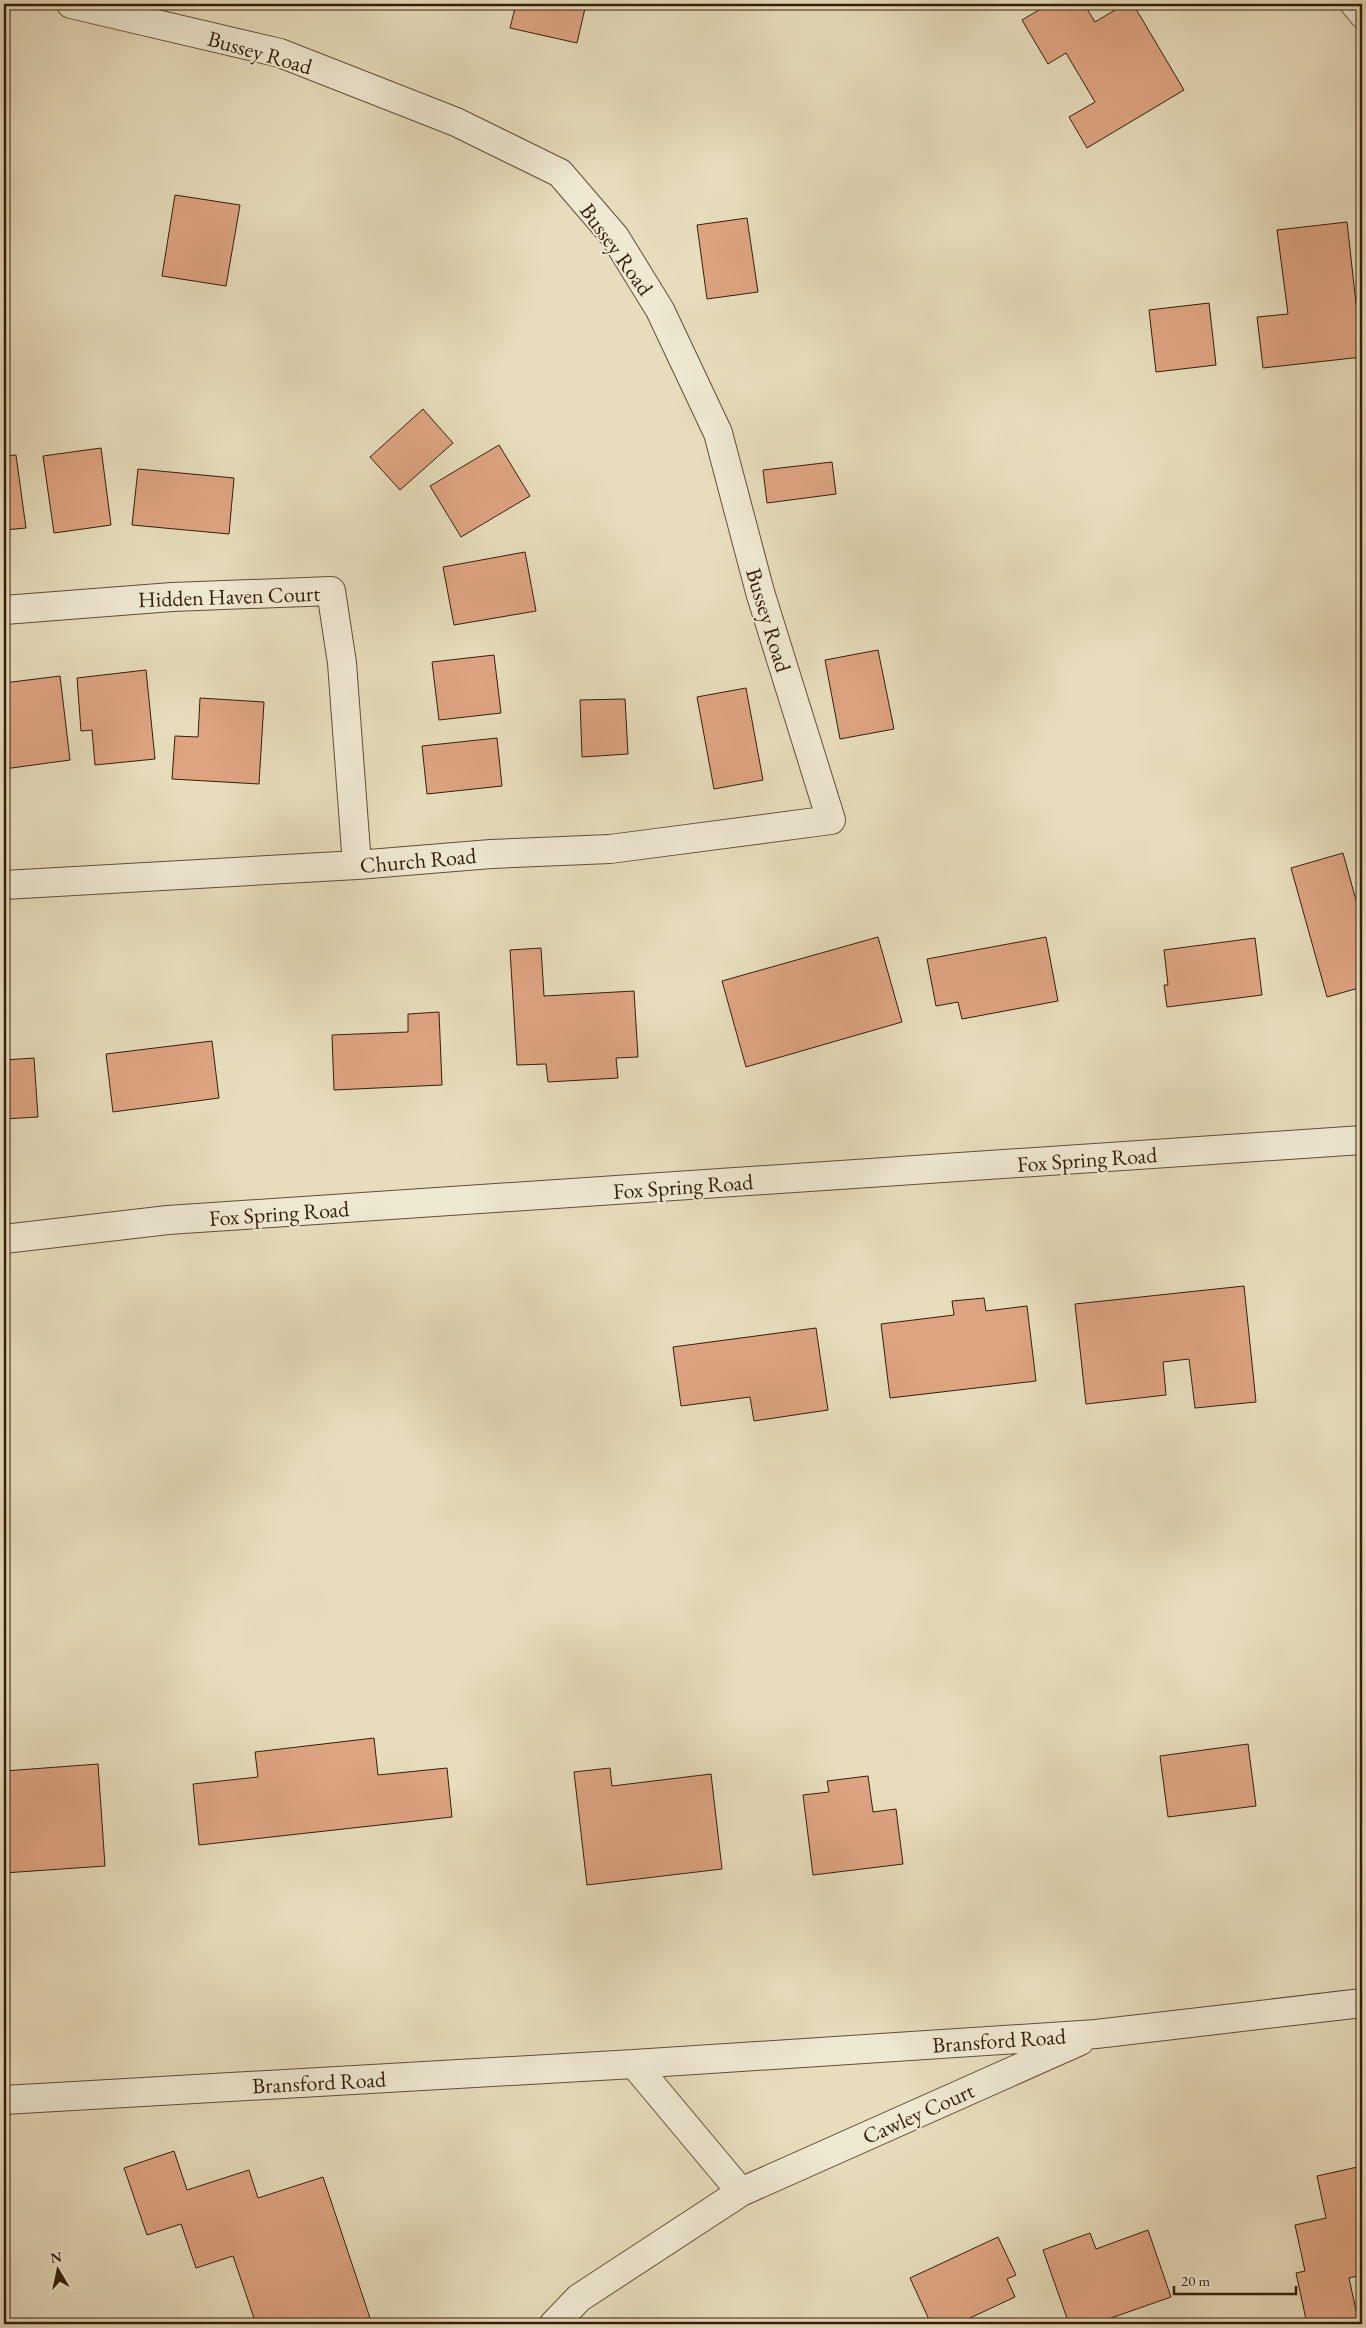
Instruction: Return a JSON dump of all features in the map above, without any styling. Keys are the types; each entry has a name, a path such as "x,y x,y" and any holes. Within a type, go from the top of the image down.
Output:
{"street":[{"name":"Bussey Road","path":"71,4 280,53 456,122 560,174 615,237 660,310 718,433 760,592 831,820"},
{"name":"Hidden Haven Court","path":"4,610 172,597 331,591 342,663 357,865"},
{"name":"Church Road","path":"4,885 357,865 491,854 610,849 831,820"},
{"name":"Fox Spring Road","path":"4,1239 168,1220 1362,1140"},
{"name":"Bransford Road","path":"4,2100 634,2064 1096,2034 1362,2003"},
{"name":"Cawley Court","path":"741,2192 1096,2034"},
{"path":"554,2324 579,2298 741,2192 634,2064"}],"lane":[{"path":"1352,4 1362,16"}],"building":[{"path":"516,4 586,4 577,43 510,28"},
{"path":"1049,4 1084,4 1095,22 1125,4 1133,4 1184,90 1087,148 1069,117 1095,102 1066,53 1048,64 1022,20"},
{"path":"175,195 240,205 226,286 162,276"},
{"path":"747,218 758,292 707,299 697,225"},
{"path":"1347,222 1362,357 1263,368 1257,317 1288,314 1277,230"},
{"path":"1209,303 1216,365 1156,372 1149,310"},
{"path":"423,409 453,443 400,490 370,457"},
{"path":"499,445 530,496 461,537 430,486"},
{"path":"101,448 111,525 54,533 43,456"},
{"path":"16,455 26,528 4,530 4,456"},
{"path":"832,462 836,494 767,503 763,470"},
{"path":"138,469 234,478 229,534 132,525"},
{"path":"525,552 536,611 454,625 443,567"},
{"path":"878,650 894,729 840,739 825,660"},
{"path":"494,655 501,713 439,720 432,662"},
{"path":"146,670 155,759 95,765 92,730 81,731 77,678"},
{"path":"60,676 70,760 4,769 4,683"},
{"path":"746,688 763,780 714,789 697,697"},
{"path":"200,698 264,702 259,784 172,779 175,736 198,737"},
{"path":"625,699 628,754 582,757 580,700"},
{"path":"497,738 502,786 427,794 422,746"},
{"path":"1343,853 1362,922 1362,987 1327,997 1291,868"},
{"path":"878,937 902,1022 746,1067 722,981"},
{"path":"1046,937 1058,1001 962,1019 958,1002 936,1006 927,959"},
{"path":"1255,938 1262,995 1167,1007 1164,985 1168,985 1164,950"},
{"path":"541,948 544,996 634,991 638,1057 616,1058 618,1078 548,1082 546,1064 517,1065 510,950"},
{"path":"439,1012 442,1085 334,1090 332,1035 408,1032 408,1014"},
{"path":"212,1041 219,1098 113,1112 106,1054"},
{"path":"34,1058 38,1117 4,1119 4,1060"},
{"path":"1244,1286 1256,1402 1195,1408 1189,1359 1163,1362 1166,1395 1086,1404 1075,1304"},
{"path":"984,1298 986,1311 1027,1306 1036,1381 890,1398 881,1324 954,1315 952,1301"},
{"path":"816,1328 828,1410 754,1421 750,1397 681,1406 673,1347"},
{"path":"374,1738 378,1775 447,1768 452,1817 199,1845 193,1784 258,1777 255,1752"},
{"path":"1248,1744 1256,1806 1168,1817 1160,1756"},
{"path":"4,1758 5,1771 98,1764 105,1866 4,1873"},
{"path":"610,1768 612,1786 711,1774 722,1869 587,1885 574,1772"},
{"path":"868,1776 873,1812 896,1809 903,1864 813,1875 803,1795 829,1792 827,1781"},
{"path":"174,2151 187,2190 249,2170 258,2198 323,2177 372,2324 256,2324 233,2256 196,2268 181,2224 147,2235 124,2168"},
{"path":"1362,2166 1362,2275 1349,2278 1359,2324 1307,2324 1296,2273 1305,2271 1295,2225 1326,2218 1317,2176"},
{"path":"1148,2230 1171,2297 1111,2318 1113,2324 1069,2324 1043,2250 1090,2233 1096,2249"},
{"path":"998,2237 1016,2275 1007,2279 1015,2297 970,2318 973,2324 931,2324 910,2278"}]}
